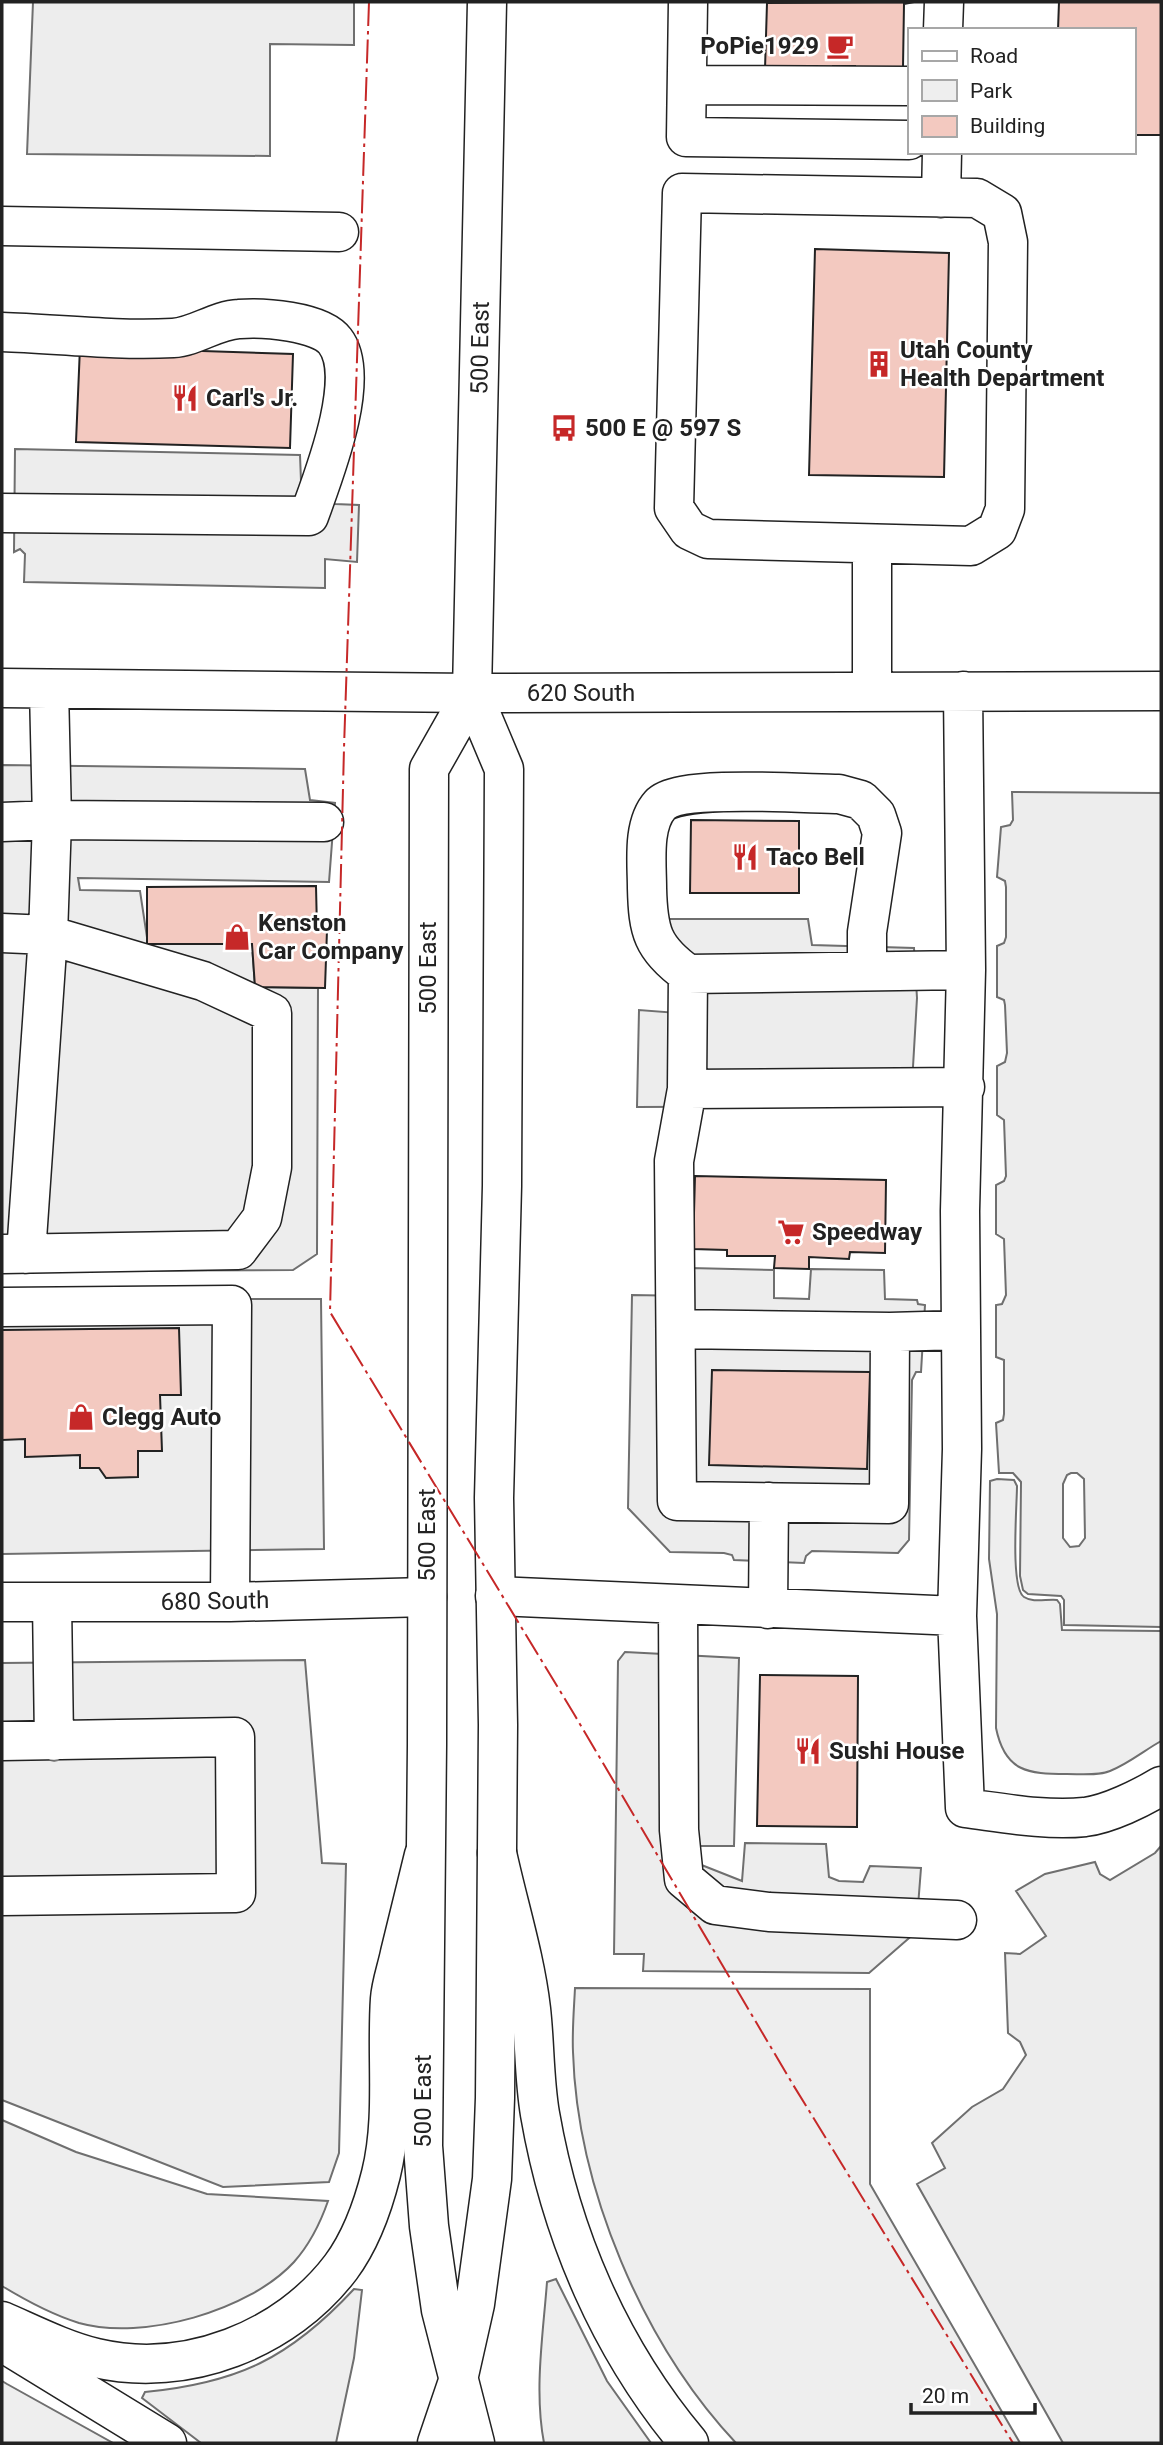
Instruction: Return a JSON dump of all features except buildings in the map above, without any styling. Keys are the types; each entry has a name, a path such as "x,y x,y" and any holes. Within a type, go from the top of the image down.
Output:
{"main road":[{"name":"500 East","path":"437,2443 457,2384 480,2277 493,2169 497,1853 494,1498 502,1186 504,769 472,694 488,2"},
{"path":"688,2 686,137 908,140"},
{"path":"943,28 944,2"},
{"path":"686,97 836,86 908,86"},
{"path":"941,198 942,154"},
{"path":"682,193 941,198 977,198 1002,213 1009,242 1005,509 997,530 971,546 708,539 689,530 674,508 682,193"},
{"path":"2,226 338,232"},
{"path":"2,332 175,338 238,318 293,322 318,329 335,340 343,358 344,378 329,458 309,516 2,513"},
{"path":"872,544 872,691"},
{"name":"620 South","path":"2,688 472,694 1161,691"},
{"path":"2,933 48,935 203,981 272,1013 272,1167 262,1218 238,1250 14,1254 48,935 52,820 49,689"},
{"path":"962,691 966,970 960,1211 962,1449 957,1616 965,1808 1014,1815 1087,1817 1144,1796 1161,1786"},
{"name":"500 East","path":"472,694 429,769 423,2146 433,2256 457,2384 475,2443"},
{"path":"867,971 867,932 882,833 876,815 860,800 839,794 696,792 670,797 659,805 647,848 648,915 654,943 668,959 688,974 966,970"},
{"path":"2,822 324,822"},
{"path":"688,974 687,1089 674,1161 677,1501 889,1504 890,1332"},
{"path":"687,1089 965,1087"},
{"path":"2,1307 232,1306 230,1602"},
{"path":"676,1329 890,1332 960,1330"},
{"path":"768,1609 769,1502"},
{"path":"495,1596 957,1616"},
{"name":"680 South","path":"2,1602 230,1602 427,1597"},
{"path":"52,1602 54,1741"},
{"path":"678,1605 679,1830 684,1879 715,1905 769,1912 957,1920"},
{"path":"2,1741 236,1737 236,1893 2,1896"},
{"path":"497,1853 531,2008 540,2114 559,2197 590,2282 613,2332 643,2383 689,2443"},
{"path":"2,2320 69,2350 95,2357 144,2362 172,2361 218,2353 263,2334 295,2313 327,2284 355,2244 382,2172 387,2134 390,1996 424,1855"},
{"path":"2,2342 167,2443"}],"green space":[{"path":"1014,1480 1017,1486 1017,1579 1024,1597 1057,1600 1060,1604 1062,1630 1161,1631 1161,1741 1110,1771 1100,1774 1053,1774 1030,1771 1012,1762 1000,1743 996,1728 997,1614 989,1559 990,1481"},
{"path":"575,1988 870,1989 870,2184 1020,2443 736,2443 702,2403 645,2312 621,2261 602,2209 587,2157 577,2104 573,2044"},
{"path":"2,2120 76,2152 207,2194 328,2201 322,2218 300,2255 274,2279 250,2295 194,2318 163,2325 105,2328 79,2323 39,2307 2,2286"},
{"path":"556,2279 607,2381 651,2443 544,2443 540,2403 542,2343 547,2282"},
{"path":"354,2289 362,2290 354,2358 336,2443 201,2443 142,2398 145,2392 208,2382 260,2363 307,2333"},
{"path":"2,2381 7,2384 113,2443 2,2443"}],"shaded area":[{"path":"33,2 354,2 354,45 270,44 270,156 27,154"},
{"path":"15,449 300,455 301,481 335,504 359,505 357,562 325,559 325,588 24,582 25,554 20,549 14,552"},
{"path":"2,765 305,769 310,800 335,803 329,882 78,878 80,890 140,891 148,944 252,944 255,987 318,988 317,1254 293,1270 2,1271"},
{"path":"1012,792 1161,793 1161,1627 1064,1625 1064,1600 1061,1596 1028,1594 1023,1590 1020,1576 1021,1482 1013,1473 999,1473 996,1423 1003,1420 1004,1414 1004,1360 996,1357 996,1305 1002,1304 1006,1295 1004,1239 996,1234 996,1185 1004,1181 1006,1176 1004,1120 997,1115 997,1066 1005,1062 1007,1053 1005,1005 1004,1000 997,997 997,946 1004,943 1006,937 1006,887 1005,881 997,877 1001,827 1010,825 1013,820","holes":["1077,1473 1084,1479 1085,1538 1079,1546 1070,1547 1063,1538 1063,1484 1067,1475"]},
{"path":"663,919 808,919 812,945 914,948 917,998 913,1067 919,1074 920,1106 637,1107 639,1010 677,1013"},
{"path":"690,1268 774,1270 774,1298 809,1299 811,1269 884,1270 885,1299 917,1300 918,1304 925,1305 921,1372 916,1372 912,1380 909,1540 898,1553 812,1551 806,1556 804,1563 734,1560 732,1555 724,1553 670,1552 628,1508 632,1295 690,1296"},
{"path":"2,1299 321,1299 324,1549 2,1554"},
{"path":"625,1652 739,1658 734,1846 698,1846 699,1864 742,1881 745,1843 826,1844 829,1877 839,1881 863,1882 870,1866 921,1868 916,1932 869,1973 643,1971 644,1954 614,1954 618,1661"},
{"path":"305,1660 322,1863 346,1864 339,2153 329,2182 223,2187 2,2100 2,1663"},
{"path":"1161,1846 1161,2443 1063,2443 917,2184 945,2168 932,2143 972,2107 1003,2089 1026,2055 1020,2042 1008,2033 1005,1953 1020,1954 1046,1936 1016,1891 1045,1874 1095,1862 1100,1874 1110,1880 1155,1853"}],"power":[{"path":"369,2 344,748 330,1312 574,1714 792,2083 1013,2443"}],"place":[{"name":"PoPie1929","path":"840,46"},
{"name":"Utah County Health Department","path":"879,364"},
{"name":"Carl's Jr.","path":"185,398"},
{"name":"500 E @ 597 S","path":"564,428"},
{"name":"Taco Bell","path":"745,857"},
{"name":"Kenston Car Company","path":"237,937"},
{"name":"Speedway","path":"791,1232"},
{"name":"Clegg Auto","path":"81,1417"},
{"name":"Sushi House","path":"808,1751"}]}
